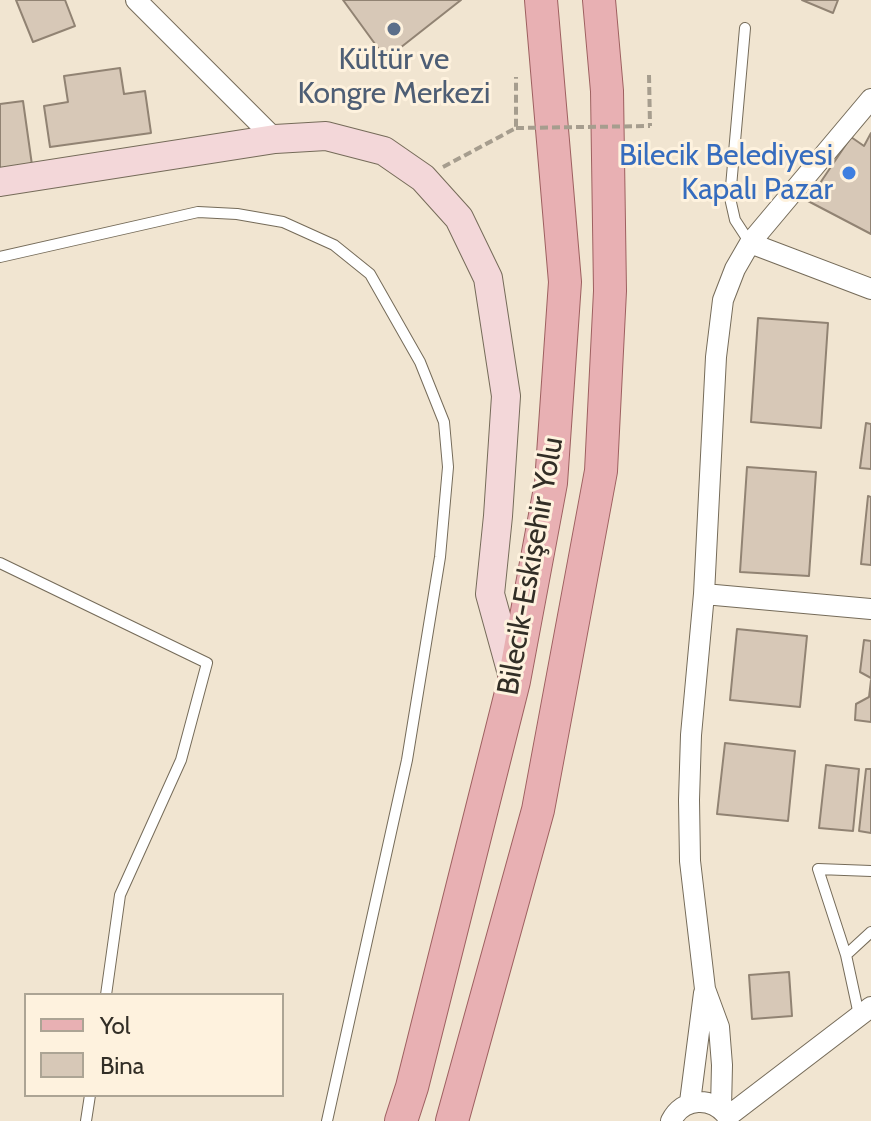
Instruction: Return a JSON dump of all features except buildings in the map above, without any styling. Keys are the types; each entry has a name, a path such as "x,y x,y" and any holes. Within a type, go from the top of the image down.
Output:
{"main road":[{"name":"Bilecik-Eskişehir Yolu","path":"401,1121 514,681 551,483 565,282 541,0"},
{"name":"Bilecik-Eskişehir Yolu","path":"452,1121 538,810 601,471 610,291 607,91 599,0"}],"street":[{"path":"136,0 275,139"},
{"path":"726,1115 719,1027 705,989 690,861 689,800 691,735 704,594 716,357 723,300 735,269 750,243 871,99"},
{"path":"0,182 275,139 326,136 384,151 430,186 459,218 488,278 497,325 506,396 490,594 514,681"},
{"path":"750,243 871,289"},
{"path":"704,594 871,609"},
{"path":"690,1102 705,989"},
{"path":"726,1115 865,1011"},
{"path":"671,1121 690,1102 701,1101 726,1115"}],"lane":[{"path":"745,28 730,198 735,220 750,243"},
{"path":"0,257 198,212 237,214 283,222 334,245 370,274 420,362 444,422 448,467 440,557 407,760 327,1121"},
{"path":"0,563 207,663 181,760 120,895 106,993"},
{"path":"865,1011 818,869 871,871"},
{"path":"846,955 871,932"},
{"path":"86,1121 90,1097"}],"path":[{"path":"430,186 444,166 516,128 650,126 649,75"},
{"path":"516,77 516,128"}],"place":[{"name":"Kültür ve Kongre Merkezi","path":"394,29"},
{"name":"Bilecik Belediyesi Kapalı Pazar","path":"849,173"}]}
